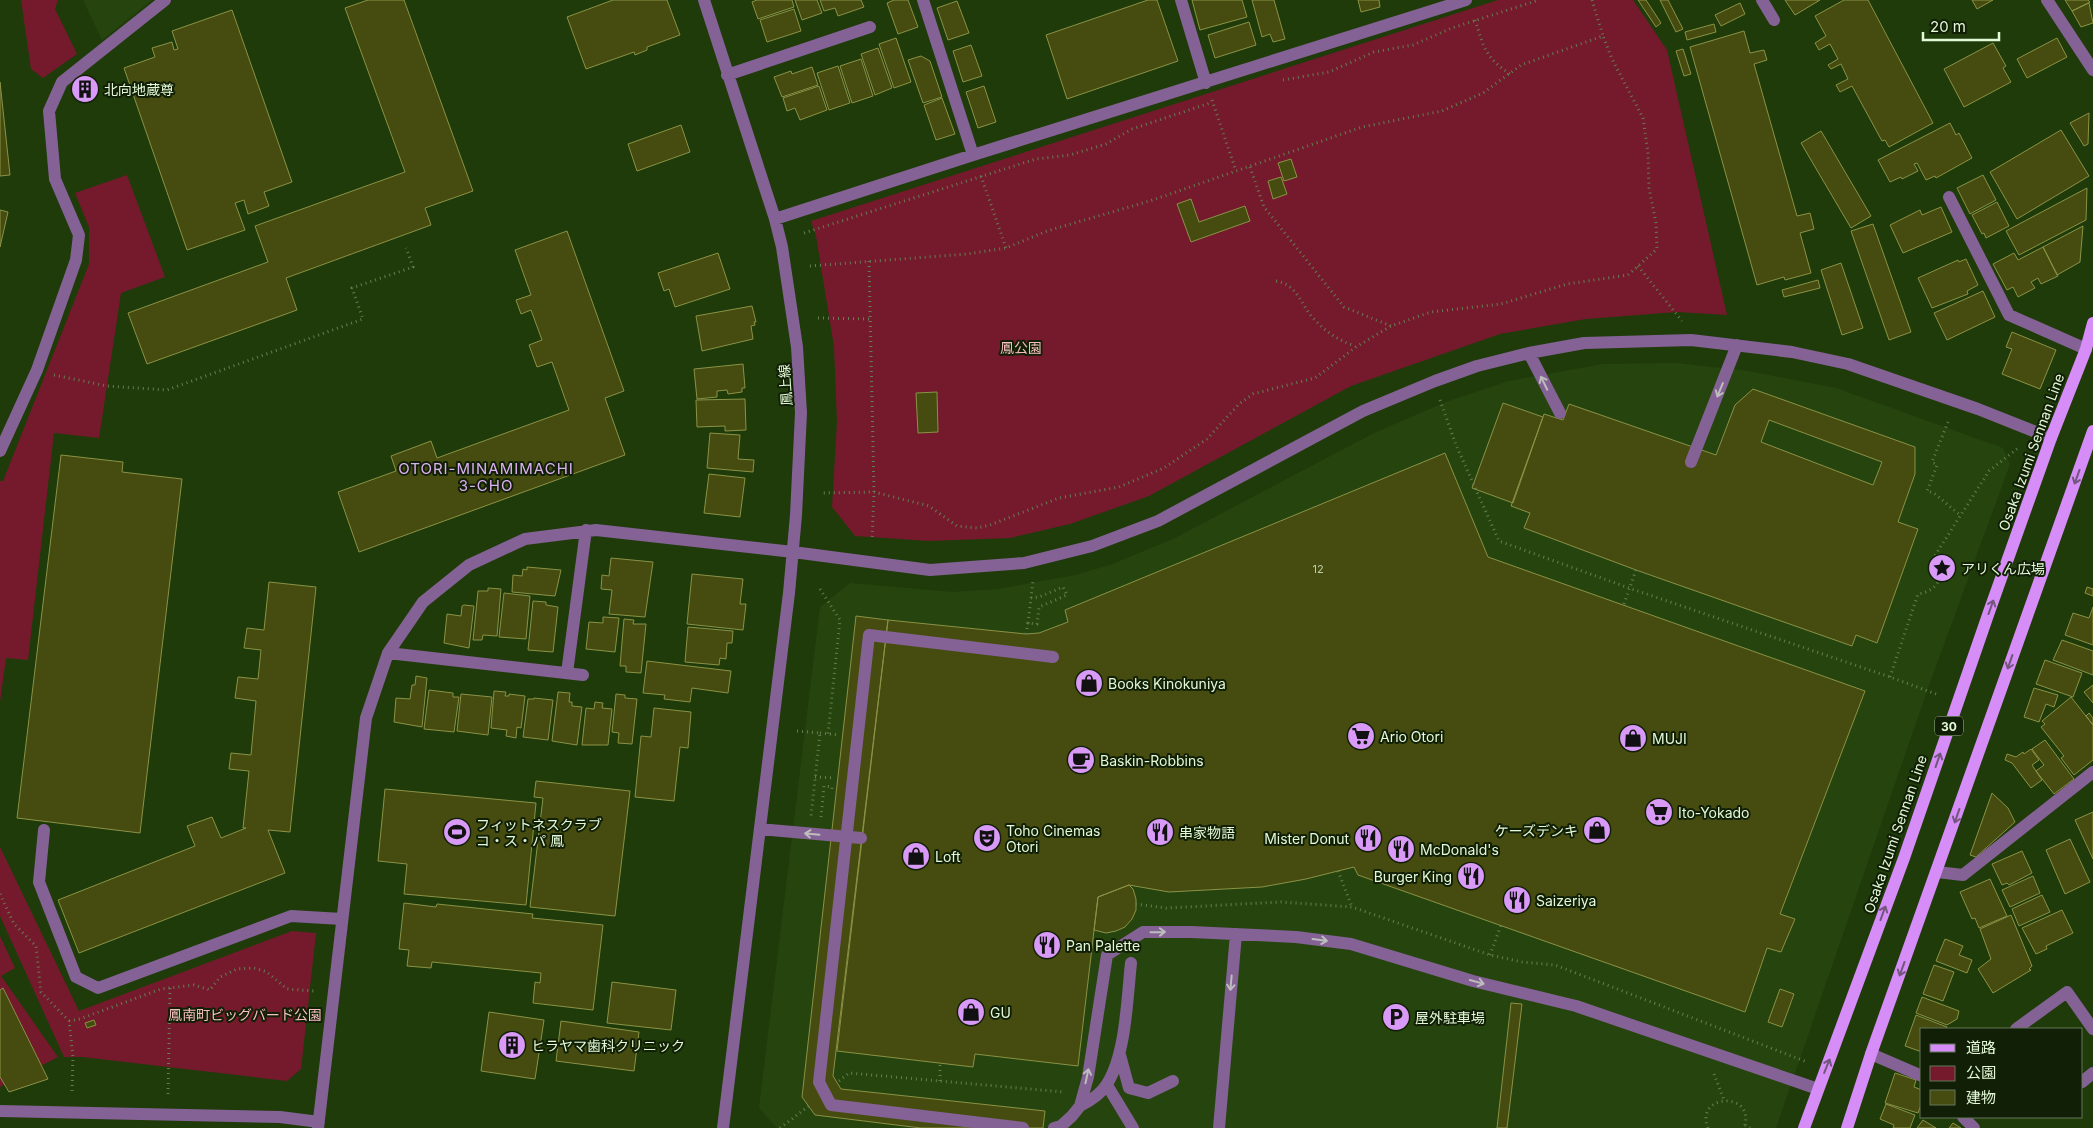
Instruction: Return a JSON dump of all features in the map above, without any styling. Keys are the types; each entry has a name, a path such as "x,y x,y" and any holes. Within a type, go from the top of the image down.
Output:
{"main road":[{"name":"Osaka Izumi Sennan Line","path":"1804,1128 1904,858 1989,612 2051,438 2086,349 2093,324"},
{"name":"30","path":"1847,1128 1871,1054 2093,431"}],"street":[{"path":"0,451 37,370 76,260 79,235 55,179 49,111 62,82 165,0"},
{"name":"鳳上線","path":"704,0 782,246 797,347 802,413 792,552 760,829 722,1128"},
{"path":"922,0 973,155"},
{"path":"1181,0 1206,83"},
{"path":"775,219 1466,0"},
{"path":"1762,0 1774,20"},
{"path":"2047,0 2093,70"},
{"path":"727,75 870,27"},
{"path":"1949,198 2009,315 2086,349"},
{"path":"0,1111 280,1117 319,1125 366,718 388,653 423,602 469,565 525,539 596,530 930,570 1024,563 1092,546 1158,521 1374,407 1477,366 1529,353 1584,343 1691,340 1792,352 1848,364 1978,409 2051,438"},
{"path":"1691,462 1737,345"},
{"path":"1529,353 1560,413"},
{"path":"568,673 586,530"},
{"path":"1023,1128 831,1105 819,1082 868,635 1053,657"},
{"path":"388,653 583,675"},
{"path":"1937,872 1963,875 2093,772"},
{"path":"760,829 861,838"},
{"path":"44,830 39,882 76,977 98,988 291,916 342,919"},
{"path":"1054,1128 1061,1126 1080,1106 1088,1077 1106,955 1143,932 1296,937 1351,944 1473,981 1576,1006 1818,1089"},
{"path":"1219,1128 1236,934"},
{"path":"1080,1106 1090,1101 1107,1085 1120,1055 1131,962"},
{"path":"2017,1028 2067,992 2093,1029"},
{"path":"1871,1054 1920,1075"},
{"path":"1120,1055 1129,1088 1148,1093 1172,1081"},
{"path":"2083,1081 2093,1073"},
{"path":"1107,1085 1133,1128"},
{"path":"1964,1118 1974,1128"}],"path":[{"path":"1276,81 1329,72 1351,60 1374,52 1413,45 1452,28 1539,0"},
{"path":"821,493 874,492 929,506 957,526 977,528 990,525 1059,498 1119,487 1164,468 1207,439 1239,404 1253,394 1315,378 1356,347 1391,326 1432,312 1501,304 1567,284 1628,275 1657,249 1656,223 1649,188 1648,153 1643,118 1612,59 1592,0"},
{"path":"1475,21 1486,52 1494,63 1510,74"},
{"path":"810,266 967,254 1006,248 1046,231 1153,200 1362,127 1442,111 1483,93 1521,65 1603,36"},
{"path":"1206,83 1236,171"},
{"path":"804,233 1036,159 1070,156 1106,144 1132,129 1222,99"},
{"path":"973,155 1006,248"},
{"path":"1250,167 1264,206 1344,307 1391,326"},
{"path":"37,370 107,386 167,390 363,319 352,288 413,267 406,248"},
{"path":"869,261 874,492 872,540"},
{"path":"1638,266 1684,324"},
{"path":"1276,281 1290,286 1301,298 1315,321 1340,341 1356,347"},
{"path":"818,318 870,319"},
{"path":"1439,397 1456,445 1499,541 1936,694"},
{"path":"1948,422 1932,462 1936,465 1927,491 1934,493 1960,516"},
{"path":"1890,677 1918,594 1932,589 1940,578 1941,570 1934,557 1989,471 2018,448"},
{"path":"1624,604 1636,570"},
{"path":"1026,634 1033,578"},
{"path":"1028,623 1037,624 1039,607 1067,595 1063,587 1040,597 1031,598"},
{"path":"820,589 840,620 828,734"},
{"path":"797,730 848,736"},
{"path":"820,733 811,819 821,820 824,786 832,787 832,795"},
{"path":"815,776 843,779"},
{"path":"1338,871 1352,907"},
{"path":"0,894 14,924 36,946 41,992 69,1022 72,1091"},
{"path":"1136,904 1166,908 1281,902 1352,907 1490,955 1522,962 1555,965 1807,1062"},
{"path":"1490,955 1501,925"},
{"path":"69,1022 161,989 194,985 210,990 220,977 237,969 254,968 267,972 287,989 315,991"},
{"path":"168,1094 170,988"},
{"path":"940,1063 940,1080"},
{"path":"834,1086 849,1073 1068,1093"},
{"path":"1708,1128 1706,1118 1708,1112 1712,1106 1724,1100 1730,1100 1741,1107 1746,1119 1745,1127 1750,1128"},
{"path":"780,1128 811,1104"}],"shaded area":[{"path":"83,0 152,0 102,40"},
{"path":"1676,363 1748,371 1836,388 2003,448 2010,464 1927,691 1776,1128 777,1128 759,1108 820,607 850,583 952,592 998,589 1075,575 1110,565 1173,539 1374,433 1446,402 1509,381 1603,364"}],"green space":[{"path":"21,0 58,0 55,9 77,54 43,78 31,69"},
{"name":"鳳公園","path":"1498,0 1633,0 1667,50 1727,315 1677,312 1586,319 1500,334 1351,386 1149,496 1070,524 1010,538 929,541 855,536 832,507 837,422 834,347 816,236 811,221"},
{"path":"127,175 165,277 121,293 99,438 54,433 28,660 6,658 0,702 0,481 3,481 89,264 89,227 75,193"},
{"name":"鳳南町ビッグバード公園","path":"0,847 79,1011 292,931 316,933 301,1069 287,1081 82,1057 64,1057 0,916"},
{"path":"0,936 15,968 1,976 58,1057 0,1087"}],"building":[{"path":"368,0 404,0 473,191 425,208 431,225 286,278 297,310 147,364 128,313 268,262 255,226 405,172 345,8"},
{"path":"613,0 667,0 680,35 647,47 647,50 635,55 634,52 586,69 567,17"},
{"path":"757,0 792,0 794,7 758,19 752,2"},
{"path":"795,0 817,0 822,13 802,20"},
{"path":"820,0 861,0 864,7 838,16 835,8 824,11"},
{"path":"894,0 908,0 918,27 898,34 887,3"},
{"path":"1148,0 1157,0 1178,61 1067,99 1046,35"},
{"path":"1192,0 1242,0 1247,17 1200,30"},
{"path":"1252,0 1274,0 1285,39 1273,42 1270,34 1262,37"},
{"path":"1358,0 1379,0 1380,7 1361,12"},
{"path":"1638,0 1646,0 1661,23 1656,27"},
{"path":"1660,0 1668,0 1683,29 1676,32"},
{"path":"1785,0 1820,0 1795,15"},
{"path":"1844,0 1868,0 1933,123 1889,147 1885,140 1882,141 1852,86 1840,92 1836,85 1848,79 1841,64 1831,69 1828,65 1838,59 1830,44 1819,50 1815,43 1826,36 1815,16"},
{"path":"1972,0 1993,0 1977,9"},
{"path":"2065,0 2088,0 2090,2 2072,11"},
{"path":"957,1 969,33 948,40 937,8"},
{"path":"1740,3 1745,14 1721,26 1715,15"},
{"path":"2089,3 2093,23 2081,27 2072,11"},
{"path":"794,9 801,31 767,42 760,20"},
{"path":"232,10 292,182 264,192 269,206 248,214 244,200 235,203 245,230 187,250 124,68 155,57 152,48 172,42 174,50 178,49 172,31"},
{"path":"1249,22 1256,45 1215,58 1208,35"},
{"path":"1714,24 1716,32 1687,40 1685,32"},
{"path":"1744,31 1750,53 1764,50 1767,60 1754,64 1797,216 1810,213 1814,229 1800,233 1811,273 1785,280 1784,277 1757,285 1690,47"},
{"path":"896,38 911,82 894,88 879,44"},
{"path":"2057,38 2067,57 2027,78 2017,59"},
{"path":"1993,43 2006,66 2003,68 2011,82 1964,107 1944,69"},
{"path":"971,45 982,76 963,82 953,51"},
{"path":"878,48 892,88 875,95 861,54"},
{"path":"1683,49 1691,74 1684,76 1676,51"},
{"path":"921,56 930,61 942,97 923,103 908,60"},
{"path":"861,59 873,96 852,103 840,66"},
{"path":"838,66 850,103 829,110 817,73"},
{"path":"812,67 818,85 782,97 774,77 791,71 792,74"},
{"name":"北向地蔵尊","path":"88,81 93,87 81,96 77,90"},
{"path":"0,82 10,175 0,176"},
{"path":"819,86 827,110 800,120 795,108 787,111 783,98"},
{"path":"984,86 996,122 978,128 966,92"},
{"path":"942,98 955,134 936,140 924,105"},
{"path":"2089,113 2088,144 2084,146 2070,123"},
{"path":"1950,123 1956,135 1959,133 1972,158 1936,178 1935,176 1926,180 1917,163 1914,164 1918,171 1902,179 1901,177 1890,182 1878,160"},
{"path":"681,125 690,152 637,171 628,144"},
{"path":"2061,130 2089,176 2017,219 1990,172"},
{"path":"1821,131 1871,216 1851,228 1801,143"},
{"path":"1291,159 1297,177 1284,181 1278,163"},
{"path":"1983,175 1996,200 1970,214 1957,188"},
{"path":"1281,177 1287,194 1273,199 1268,181"},
{"path":"2087,188 2086,220 2019,255 2006,231"},
{"path":"1191,199 1199,222 1245,206 1250,221 1191,242 1177,204"},
{"path":"1997,202 2009,226 1986,238 1972,215"},
{"path":"1941,207 1952,232 1903,253 1890,225 1920,210 1922,215"},
{"path":"0,210 8,212 0,247"},
{"path":"1873,224 1911,332 1889,340 1851,231"},
{"path":"2083,226 2080,262 2057,275 2043,247"},
{"path":"567,231 624,391 605,398 625,455 359,552 338,492 396,471 391,456 431,441 437,458 569,410 552,362 537,367 529,345 542,340 531,310 521,314 516,300 531,295 515,250"},
{"path":"2043,247 2058,276 2041,284 2038,278 2031,282 2035,288 2018,297 2013,287 2007,290 1993,264 2014,253 2018,260"},
{"path":"718,253 730,289 675,307 669,289 664,291 658,273"},
{"path":"1966,259 1978,285 1967,291 1968,294 1932,308 1918,278 1958,260 1959,262"},
{"path":"1841,263 1863,328 1842,335 1821,270"},
{"path":"1818,280 1820,288 1784,297 1782,290"},
{"path":"1983,291 1995,317 1947,340 1934,313"},
{"path":"752,306 756,322 754,322 755,325 751,326 753,339 702,351 696,316"},
{"path":"2012,332 2056,350 2040,389 2002,374 2012,349 2006,347"},
{"path":"743,364 745,388 742,388 742,392 728,394 727,390 717,391 717,397 697,399 694,369"},
{"path":"1753,389 1915,447 1915,474 1898,522 1918,529 1877,643 1856,635 1852,646 1636,570 1524,528 1530,513 1511,506 1544,414 1563,420 1569,404 1716,455 1735,405","holes":["1769,420 1882,462 1873,485 1761,442"]},
{"path":"937,392 938,432 918,433 916,393"},
{"path":"745,399 746,430 725,431 725,426 697,427 696,400"},
{"path":"1503,403 1543,417 1513,503 1472,488"},
{"path":"710,433 740,435 738,459 754,460 753,472 707,468"},
{"name":"Ario Otori","path":"1445,453 1488,557 1865,691 1780,914 1795,919 1781,952 1767,948 1745,1012 1358,875 1354,867 1306,879 1262,887 1169,892 1129,885 1098,897 1078,1066 975,1054 973,1067 837,1051 888,620 1026,634 1039,633 1068,622 1065,610"},
{"path":"61,455 123,462 122,472 182,479 140,833 17,818"},
{"path":"709,474 745,478 740,517 704,513"},
{"path":"611,558 653,562 645,617 609,614 612,590 601,589 602,575 609,576"},
{"path":"527,567 561,570 555,596 512,592 513,575 522,576 523,569 527,570"},
{"path":"692,574 743,579 740,604 746,604 743,630 687,624"},
{"path":"269,582 316,587 290,832 268,830 285,873 79,953 58,900 195,846 187,826 212,817 221,838 246,828 243,828 249,771 229,769 231,753 251,755 256,701 235,698 238,677 258,679 261,650 244,648 247,628 264,630"},
{"path":"2087,587 2093,589 2093,596 2085,593"},
{"path":"488,588 501,589 497,636 483,635 482,640 473,640 478,591 488,591"},
{"path":"504,593 530,596 526,639 499,637"},
{"path":"533,601 546,602 546,605 558,607 553,652 528,650"},
{"path":"462,606 474,606 469,648 444,643 447,614 461,616"},
{"path":"2093,607 2093,645 2065,635 2073,613 2089,618"},
{"path":"856,616 888,620 833,1076 841,1089 1045,1111 1043,1128 921,1128 815,1115 802,1097"},
{"path":"603,617 619,618 615,652 586,649 589,622 603,623"},
{"path":"624,619 634,620 633,624 646,624 641,673 626,672 626,666 620,666"},
{"path":"688,627 733,631 732,643 727,643 726,659 720,658 719,665 685,662"},
{"path":"2062,640 2093,651 2093,675 2053,660"},
{"path":"2045,660 2082,673 2073,697 2036,684"},
{"path":"647,661 731,671 728,693 692,688 690,702 664,699 665,695 643,693"},
{"path":"416,676 427,678 422,727 394,722 396,698 410,699 412,685 415,685"},
{"path":"2093,685 2093,703 2084,692"},
{"path":"2034,688 2058,695 2054,707 2046,704 2039,722 2024,717"},
{"path":"429,690 453,693 453,697 459,697 454,732 424,729"},
{"path":"494,691 506,692 505,696 509,696 509,694 525,696 521,728 517,727 516,738 506,736 507,730 491,728"},
{"path":"558,692 570,693 569,702 572,702 572,706 582,707 577,745 552,741"},
{"path":"461,694 492,697 488,735 457,731"},
{"path":"616,694 625,695 625,698 637,699 632,744 618,743 619,733 612,732"},
{"path":"2071,697 2093,725 2093,760 2074,775 2061,758 2064,756 2041,727 2045,724 2042,721"},
{"path":"528,699 553,700 548,740 523,737"},
{"path":"595,702 603,703 602,708 612,709 608,745 582,745 586,708 594,709"},
{"path":"654,708 691,712 688,748 680,747 674,801 635,797 641,736 651,737"},
{"path":"2089,713 2093,718 2093,725 2086,716"},
{"path":"2045,740 2074,779 2054,794 2036,771 2044,765 2032,749"},
{"path":"2031,749 2039,760 2032,765 2042,780 2031,788 2012,763 2005,760 2007,754 2016,757"},
{"path":"536,781 630,791 615,916 530,907 543,798 534,797"},
{"name":"フィットネスクラブ コ・ス・パ 鳳","path":"385,789 536,803 526,905 404,894 407,864 378,861"},
{"path":"1992,793 2008,808 2015,822 1976,857 1970,855"},
{"path":"2093,812 2093,859 2075,820"},
{"path":"2070,839 2090,882 2065,894 2046,850"},
{"path":"2022,851 2032,873 2009,885 2007,883 2002,885 1992,864"},
{"path":"2033,876 2040,893 2010,907 2002,890"},
{"path":"1990,879 2007,916 1979,928 1975,918 1972,919 1960,892"},
{"path":"1129,885 1133,889 1136,899 1136,910 1132,919 1125,927 1116,931 1106,933 1094,930 1098,897"},
{"path":"2042,895 2050,912 2019,926 2012,909"},
{"path":"404,903 436,907 437,904 533,914 532,918 603,925 593,1010 533,1003 535,982 540,983 541,973 432,962 431,968 407,966 409,950 399,949"},
{"path":"2062,910 2073,933 2046,946 2047,949 2036,954 2022,928"},
{"path":"2011,915 2032,966 2029,969 2031,970 1993,993 1978,969 1991,959 1980,929"},
{"path":"1945,939 1963,946 1959,955 1972,960 1967,973 1936,961"},
{"path":"1934,965 1954,972 1943,1001 1923,994"},
{"path":"612,982 676,990 671,1030 607,1023"},
{"path":"3,988 48,1079 9,1092 0,1077 0,990"},
{"path":"1780,989 1794,994 1782,1027 1768,1022"},
{"path":"1922,997 1959,1011 1957,1019 1947,1025 1916,1013"},
{"path":"1511,1003 1522,1004 1507,1128 1497,1128"},
{"name":"ヒラヤマ歯科クリニック","path":"489,1012 544,1020 535,1079 481,1071"},
{"path":"1916,1015 1947,1027 1920,1028 1920,1051 1905,1046"},
{"path":"94,1020 96,1025 87,1028 85,1023"},
{"path":"561,1021 639,1032 634,1071 556,1061"},
{"path":"1895,1073 1916,1080 1914,1087 1920,1089 1920,1108 1918,1113 1885,1103"},
{"path":"1886,1104 1915,1115 1910,1128 1893,1128 1894,1125 1880,1119"},
{"path":"1923,1120 1936,1128 1917,1128"},
{"path":"1953,1123 1961,1128 1949,1128"}],"place":[{"name":"北向地蔵尊","path":"85,89"},
{"name":"アリくん広場","path":"1942,568"},
{"name":"Books Kinokuniya","path":"1089,683"},
{"name":"Ario Otori","path":"1361,736"},
{"name":"MUJI","path":"1633,738"},
{"name":"Baskin-Robbins","path":"1081,760"},
{"name":"Ito-Yokado","path":"1659,812"},
{"name":"ケーズデンキ","path":"1597,830"},
{"name":"フィットネスクラブ コ・ス・パ 鳳","path":"457,832"},
{"name":"串家物語","path":"1160,832"},
{"name":"Toho Cinemas Otori","path":"987,838"},
{"name":"Mister Donut","path":"1368,838"},
{"name":"McDonald's","path":"1401,849"},
{"name":"Loft","path":"916,856"},
{"name":"Burger King","path":"1471,876"},
{"name":"Saizeriya","path":"1517,900"},
{"name":"Pan Palette","path":"1047,945"},
{"name":"GU","path":"971,1012"},
{"name":"屋外駐車場","path":"1396,1017"},
{"name":"ヒラヤマ歯科クリニック","path":"512,1045"}],"district":[{"name":"OTORI-MINAMIMACHI 3-CHO","path":"486,476"}]}
